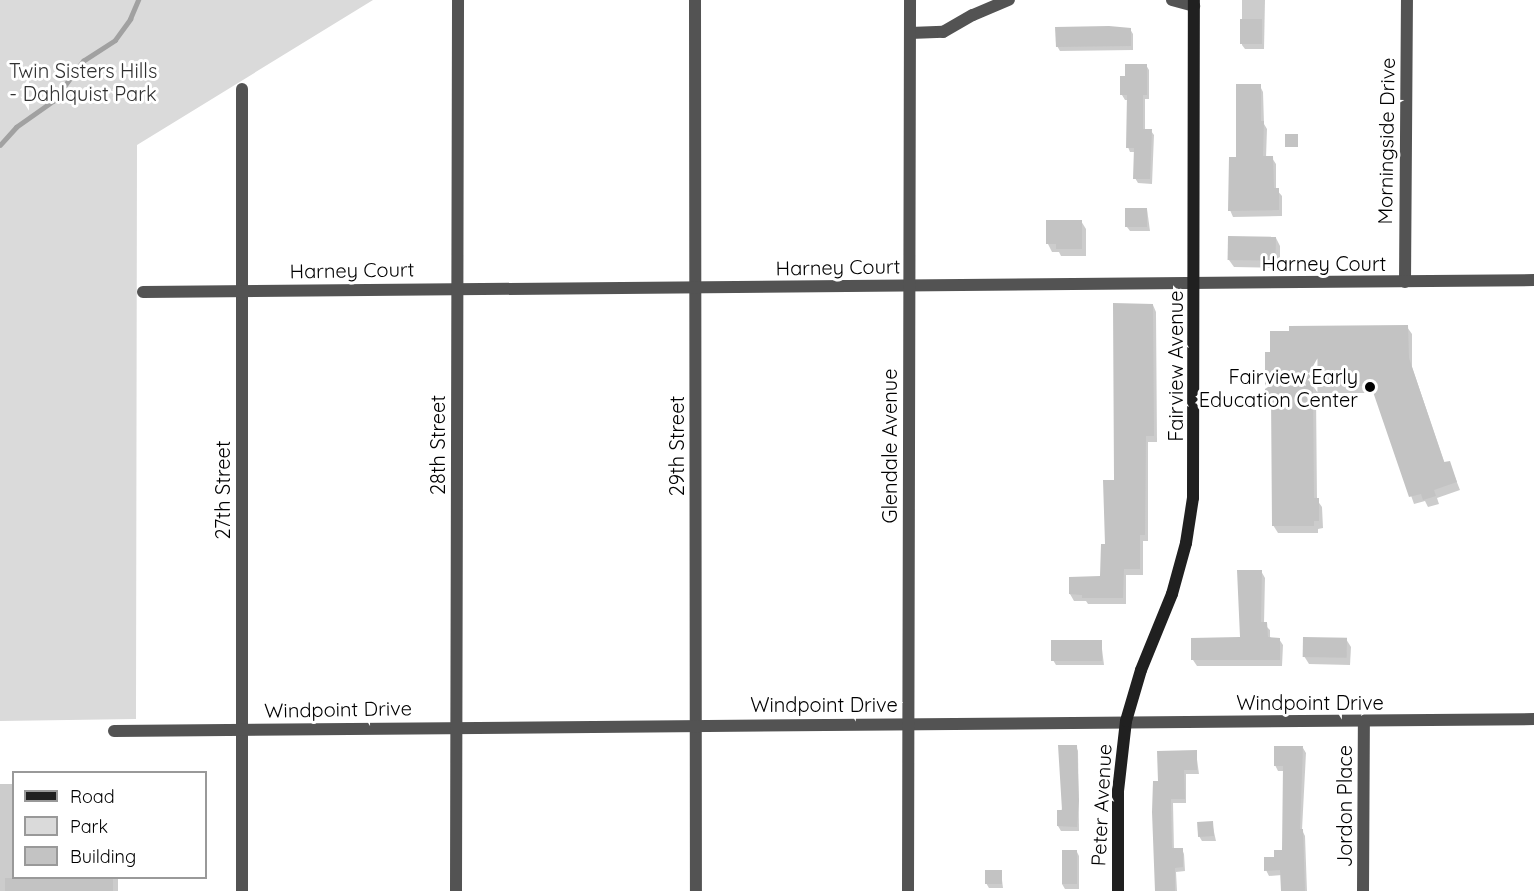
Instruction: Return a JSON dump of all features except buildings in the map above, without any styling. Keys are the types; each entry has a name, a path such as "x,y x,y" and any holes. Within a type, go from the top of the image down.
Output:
{"street":[{"name":"28th Street","path":"456,891 458,0"},
{"name":"29th Street","path":"695,0 696,891"},
{"name":"Glendale Avenue","path":"908,891 910,0"},
{"path":"910,33 943,32 1009,0"},
{"path":"1172,0 1194,3"},
{"name":"Morningside Drive","path":"1405,282 1407,0"},
{"name":"Fairview Avenue","path":"1126,720 1140,670 1172,594 1191,520 1194,484 1194,3"},
{"name":"27th Street","path":"242,89 242,891"},
{"name":"Harney Court","path":"143,292 1534,280"},
{"name":"Windpoint Drive","path":"114,730 1126,720 1364,722 1534,719"},
{"name":"Peter Avenue","path":"1118,891 1118,791 1126,720"},
{"name":"Jordon Place","path":"1363,891 1364,722"}],"green space":[{"name":"Twin Sisters Hills - Dahlquist Park","path":"0,0 373,0 137,145 136,719 0,721"}],"waterway":[{"path":"0,145 16,127 53,101 83,61 115,40 130,19 138,0"}],"place":[{"name":"Fairview Early Education Center","path":"1370,387"}]}
